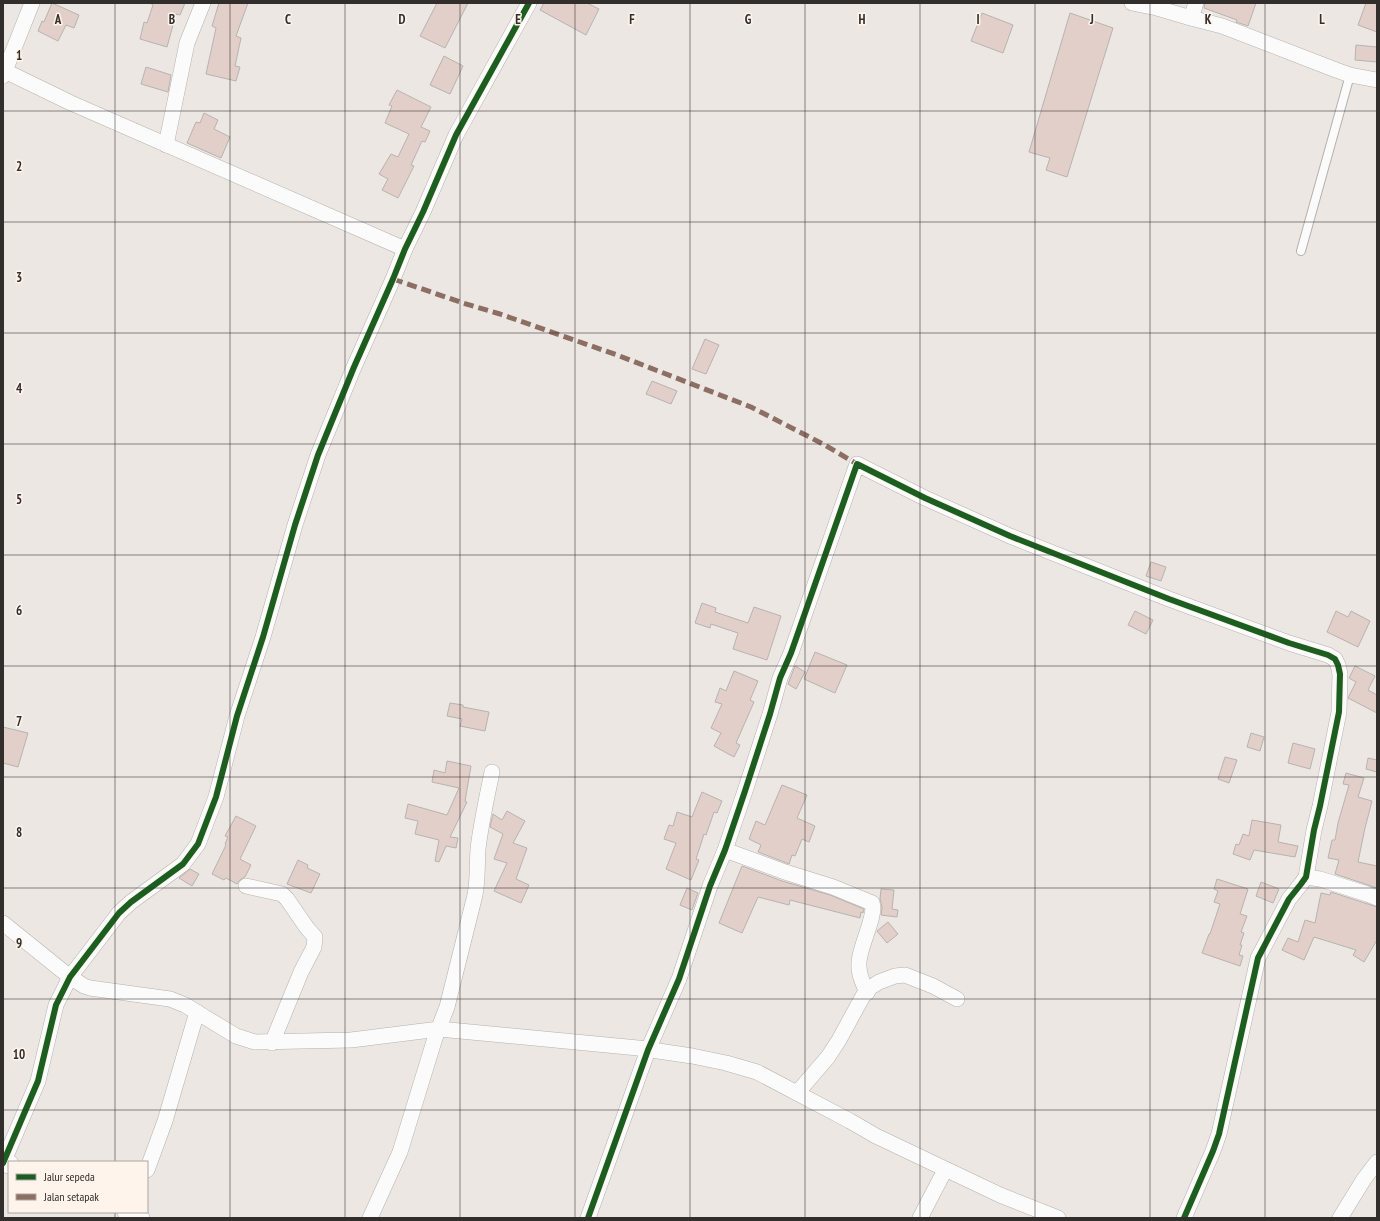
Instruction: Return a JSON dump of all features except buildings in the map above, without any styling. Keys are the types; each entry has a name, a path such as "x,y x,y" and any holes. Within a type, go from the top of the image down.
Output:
{"street":[{"path":"32,3 4,73 405,250"},
{"path":"166,145 188,43 203,3"},
{"path":"5,1163 38,1081 56,1005 70,977 119,914 136,898 183,864 198,844 214,804 237,716 263,637 295,525 318,455 354,367 456,135 529,3"},
{"path":"1132,3 1157,8 1222,26 1350,75 1377,80"},
{"path":"1191,18 1196,3"},
{"path":"588,1218 648,1050 679,979 764,734 780,678 791,653 857,464 925,498 1010,536 1169,599 1289,643 1328,655 1335,659 1338,664 1340,674 1339,712 1314,830 1306,877 1289,899 1258,958 1219,1134 1213,1152 1184,1218"},
{"path":"370,1218 400,1152 447,1007 475,895 478,878 480,832 492,772"},
{"path":"725,850 785,872 833,886 872,903 872,917 858,962 860,976 867,993"},
{"path":"1306,877 1320,879 1377,898"},
{"path":"246,886 282,894 315,937 314,947 301,972 272,1042"},
{"path":"3,923 70,977 90,988 170,999 197,1012 242,1039 255,1042 351,1040 439,1029 648,1050 692,1056 757,1072 876,1136 945,1170 1000,1195 1058,1218"},
{"path":"797,1093 828,1057 863,996 871,987 879,982 895,976 904,975 933,986 957,999"},
{"path":"148,1167 166,1121 197,1012"},
{"path":"1340,1218 1364,1179 1377,1162"},
{"path":"920,1218 945,1170"}],"lane":[{"path":"1301,251 1350,75"}],"marked path":[{"path":"393,279 500,314 617,355 751,407 823,444 857,464"}],"cycle path":[{"path":"3,1163 38,1081 56,1005 70,977 119,913 131,902 183,864 198,844 216,797 237,716 263,637 295,525 318,455 354,367 456,135 529,3"},
{"path":"588,1218 648,1050 679,979 710,886 725,850 745,791 780,678 791,653 857,464 925,498 1010,536 1169,599 1289,643 1328,655 1335,659 1338,665 1340,674 1339,712 1314,830 1306,877 1289,899 1258,958 1219,1134 1184,1218"}]}
